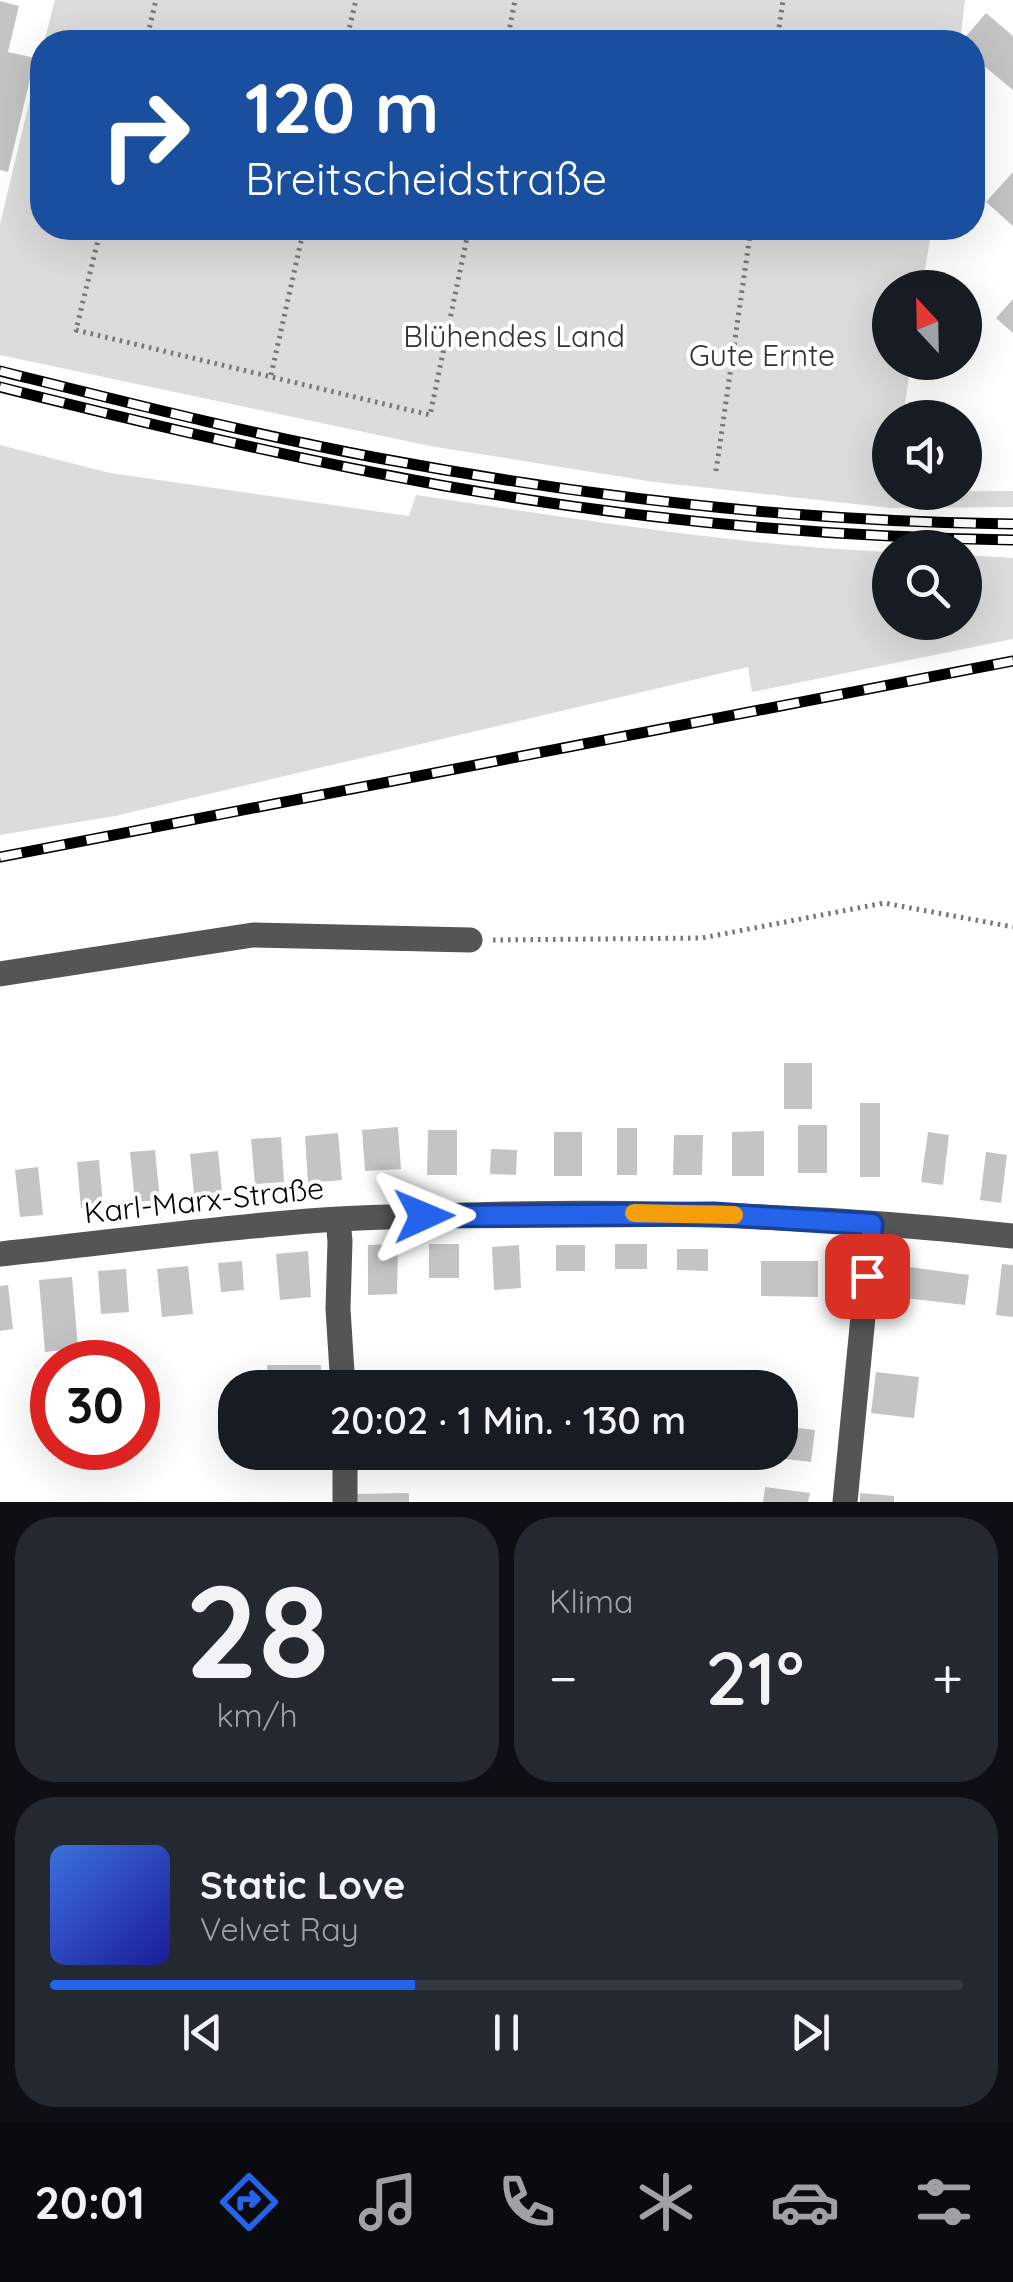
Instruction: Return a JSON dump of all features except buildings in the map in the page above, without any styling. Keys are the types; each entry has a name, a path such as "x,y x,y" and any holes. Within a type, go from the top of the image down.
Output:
{"street":[{"path":"0,974 254,935 470,940"},
{"name":"Karl-Marx-Straße","path":"0,1254 287,1223 540,1214 714,1214 1013,1236"},
{"path":"338,1220 342,1370"},
{"path":"846,1502 872,1224"},
{"path":"346,1470 346,1502"}],"path":[{"path":"149,30 156,0"},
{"path":"349,30 356,0"},
{"path":"509,30 515,0"},
{"path":"779,30 783,0"},
{"path":"97,240 76,330 430,415 466,240"},
{"path":"270,375 301,240"},
{"path":"716,471 749,240"},
{"path":"470,940 702,938 884,903 1013,926"}],"green space":[{"path":"55,0 965,0 961,30 47,30"},
{"path":"30,99 30,240 930,240 925,270 872,270 872,380 908,380 906,400 872,400 872,506 654,482 430,446 0,355 0,224"},
{"path":"0,445 110,473 409,516 416,495 712,537 872,551 872,640 982,640 982,556 1013,558 1013,639 752,692 748,667 115,816 0,835"},
{"path":"982,491 1013,491 1013,507 982,507"}],"railway":[{"path":"0,371 283,439 535,484 774,513 1013,524"},
{"path":"0,387 278,453 530,500 771,528 1013,540"},
{"path":"0,857 1013,661"}],"slow traffic":[{"path":"634,1213 734,1215"}],"route":[{"path":"424,1216 714,1214 872,1224 867,1276"}],"park label":[{"name":"Blühendes Land","path":"514,336"},
{"name":"Gute Ernte","path":"762,355"}]}
